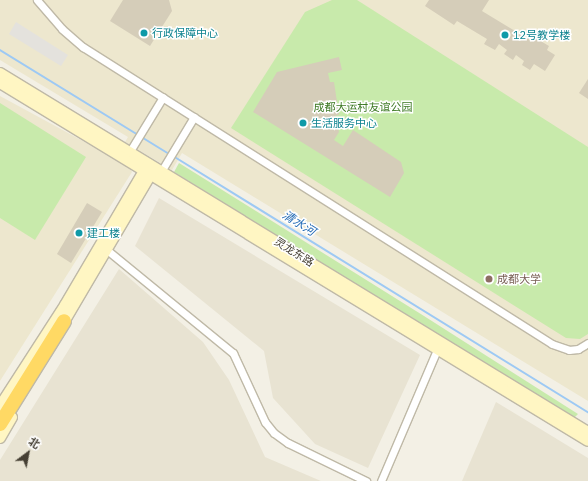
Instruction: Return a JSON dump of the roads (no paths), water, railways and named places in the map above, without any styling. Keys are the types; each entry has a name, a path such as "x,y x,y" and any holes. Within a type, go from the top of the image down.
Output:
{"highway":[{"path":"0,424 64,321"}],"main road":[{"name":"灵龙东路","path":"0,73 132,148 155,168"},
{"name":"灵龙东路","path":"0,83 155,168 439,345 588,441"},
{"path":"0,438 48,355 64,321 155,168"},
{"path":"0,406 155,168"},
{"name":"灵龙东路","path":"439,345 588,432"}],"street":[{"path":"37,0 62,29 83,47 552,344 569,350 578,349 588,342"},
{"path":"132,148 163,98"},
{"path":"155,168 194,117"},
{"path":"107,250 232,352 265,422 274,433 288,443 366,481"},
{"path":"381,481 439,345"}],"waterway":[{"name":"清水河","path":"0,50 169,154"},
{"name":"清水河","path":"173,156 588,412"}],"place":[{"name":"行政保障中心","path":"144,33"},
{"name":"12号教学楼","path":"505,35"},
{"name":"生活服务中心","path":"303,123"},
{"name":"建工楼","path":"79,233"},
{"name":"成都大学","path":"489,279"}],"park label":[{"name":"成都大运村友谊公园","path":"363,107"}]}
